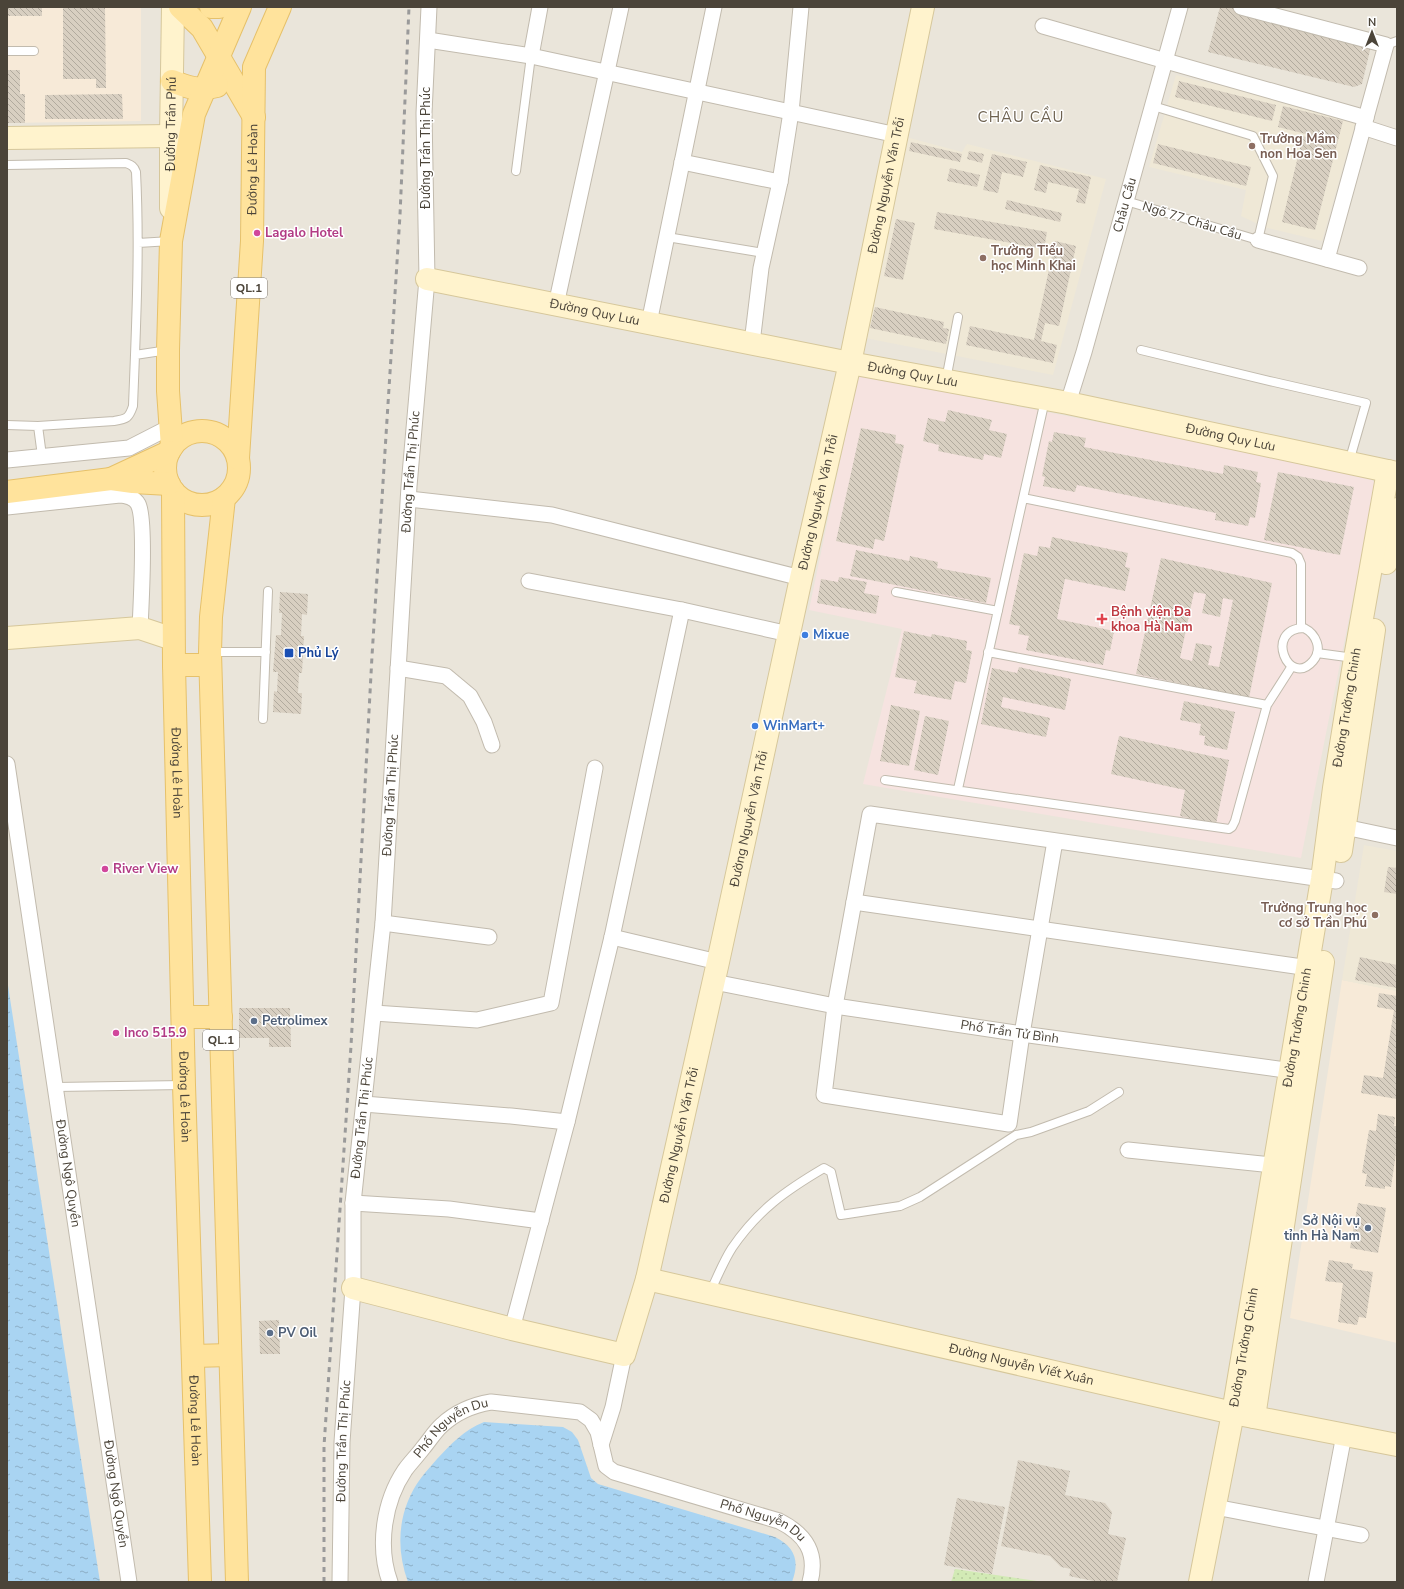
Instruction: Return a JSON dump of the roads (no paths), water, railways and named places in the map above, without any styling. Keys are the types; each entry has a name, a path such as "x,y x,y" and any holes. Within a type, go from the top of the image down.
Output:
{"main road":[{"path":"180,7 202,28 218,58 254,117"},
{"path":"211,7 219,7"},
{"path":"110,479 170,442 191,433 202,431 214,433 225,439 233,447 238,458 239,469 237,480 232,490 224,498 214,503 203,505 191,503 181,498 171,487 165,472 166,458 170,442 168,350 172,241 194,114 240,7"},
{"name":"Đường Lê Hoàn","path":"238,458 252,241 254,67 280,7"},
{"path":"172,81 185,86 204,89 233,83 254,67"},
{"path":"7,492 110,479 171,487"},
{"name":"Đường Lê Hoàn","path":"171,487 173,639 184,1017 184,1085 200,1582"},
{"name":"QL.1","path":"224,498 212,602 210,658 237,1582"},
{"path":"174,665 210,658"},
{"path":"184,1017 221,1017"},
{"path":"193,1356 230,1356"}],"street":[{"name":"Đường Trần Phú","path":"172,241 171,136 174,7"},
{"name":"Đường Trần Thị Phúc","path":"340,1582 342,1442 353,1288 353,1203 383,923 409,498 427,279 424,113 429,7"},
{"path":"531,56 540,7"},
{"path":"556,305 621,7"},
{"path":"649,323 714,7"},
{"path":"752,343 761,268 780,182 791,112 801,7"},
{"name":"Đường Nguyễn Văn Trỗi","path":"624,1355 647,1279 716,972 801,578 850,363 923,7"},
{"name":"Châu Cầu","path":"1068,403 1084,352 1180,7"},
{"path":"1241,7 1392,43 1364,122 1327,259"},
{"path":"1043,26 1364,122 1397,138"},
{"path":"428,40 531,56 897,135"},
{"path":"7,138 171,136"},
{"path":"682,162 780,182"},
{"path":"1258,240 1359,268"},
{"name":"Đường Quy Lưu","path":"427,279 850,363 1068,403 1392,472"},
{"path":"7,460 129,448 170,442"},
{"name":"Đường Trường Chinh","path":"1200,1582 1215,1506 1243,1415 1315,969 1355,704 1382,546 1392,472"},
{"path":"7,507 120,495 125,495 138,503 140,509 142,536 140,628"},
{"path":"409,498 552,515 801,578"},
{"name":"Đường Trường Chinh","path":"1382,546 1397,509"},
{"path":"529,581 682,610 789,634"},
{"path":"512,1329 567,1122 612,937 682,610"},
{"path":"7,638 140,628 173,639"},
{"name":"Đường Trường Chinh","path":"1355,704 1355,658 1367,629"},
{"path":"398,668 446,676 470,696 484,722 492,745"},
{"name":"Đường Ngô Quyền","path":"7,764 129,1582"},
{"path":"374,1013 477,1020 551,1002 596,768"},
{"path":"1055,841 1022,1034 1012,1130 824,1095 835,1006 870,814 1329,880"},
{"path":"1337,826 1397,838"},
{"path":"854,902 1315,969"},
{"path":"383,923 490,937"},
{"name":"Phố Trần Tử Bình","path":"612,937 716,972 835,1006 1022,1034 1298,1072"},
{"path":"364,1104 567,1122"},
{"path":"1128,1150 1283,1166"},
{"path":"353,1203 449,1210 541,1221"},
{"name":"Đường Nguyễn Viết Xuân","path":"647,1279 1243,1415 1397,1445"},
{"path":"353,1288 512,1329 624,1355 613,1407 601,1445"},
{"name":"Phố Nguyễn Du","path":"390,1582 383,1551 384,1525 391,1497 405,1470 442,1424 465,1409 477,1404 491,1402 580,1412 591,1420 598,1432 606,1466 614,1472 779,1521 792,1528 803,1538 810,1551 813,1566 810,1582"},
{"path":"1316,1582 1344,1435"},
{"path":"1215,1506 1361,1535"}],"lane":[{"path":"7,51 34,51"},
{"path":"516,171 531,56"},
{"path":"1153,106 1253,136 1273,176 1258,240"},
{"path":"7,164 126,163 133,166 136,172 138,244 133,406 130,415 125,419 114,421 38,426 7,425"},
{"name":"Ngõ 77 Châu Cầu","path":"1126,201 1258,240"},
{"path":"667,237 764,252"},
{"path":"138,244 172,241"},
{"path":"946,381 958,317"},
{"path":"135,354 168,350"},
{"path":"1141,350 1366,403 1348,463"},
{"path":"958,789 1045,399"},
{"path":"38,426 42,456"},
{"path":"1023,498 1292,553 1298,557 1301,564 1301,628"},
{"path":"263,719 268,591"},
{"path":"896,592 998,611"},
{"path":"1301,628 1308,630 1316,640 1317,653 1315,658 1305,667 1296,668 1292,666 1284,657 1282,644 1289,633 1301,628"},
{"path":"210,658 266,652"},
{"path":"988,652 1267,705"},
{"path":"1317,653 1355,658"},
{"path":"885,780 958,789 1229,829 1235,821 1267,705 1292,666"},
{"path":"56,1087 184,1085"},
{"path":"710,1293 732,1249 757,1216 790,1188 824,1168 831,1172 841,1215 900,1206 920,1197 1012,1130 1031,1132 1089,1111 1119,1092"}],"water":[{"path":"7,979 100,1582 7,1582"},
{"path":"484,1422 563,1427 572,1432 578,1440 591,1478 598,1484 775,1537 787,1545 794,1555 796,1568 792,1582 408,1582 401,1555 400,1542 403,1515 407,1502 421,1478 437,1459 464,1433"}],"railway":[{"path":"324,1582 324,1446 351,1046 372,656 400,215 409,7"}],"place":[{"name":"Trường Mầm non Hoa Sen","path":"1252,146"},
{"name":"Lagalo Hotel","path":"257,233"},
{"name":"Trường Tiểu học Minh Khai","path":"983,258"},
{"name":"Bệnh viện Đa khoa Hà Nam","path":"1102,619"},
{"name":"Mixue","path":"805,635"},
{"name":"Phủ Lý","path":"289,653"},
{"name":"WinMart+","path":"755,726"},
{"name":"River View","path":"105,869"},
{"name":"Trường Trung học cơ sở Trần Phú","path":"1375,915"},
{"name":"Petrolimex","path":"254,1021"},
{"name":"Inco 515.9","path":"116,1033"},
{"name":"Sở Nội vụ tỉnh Hà Nam","path":"1368,1228"},
{"name":"PV Oil","path":"270,1333"}],"district":[{"name":"CHÂU CẦU","path":"1021,117"}]}
